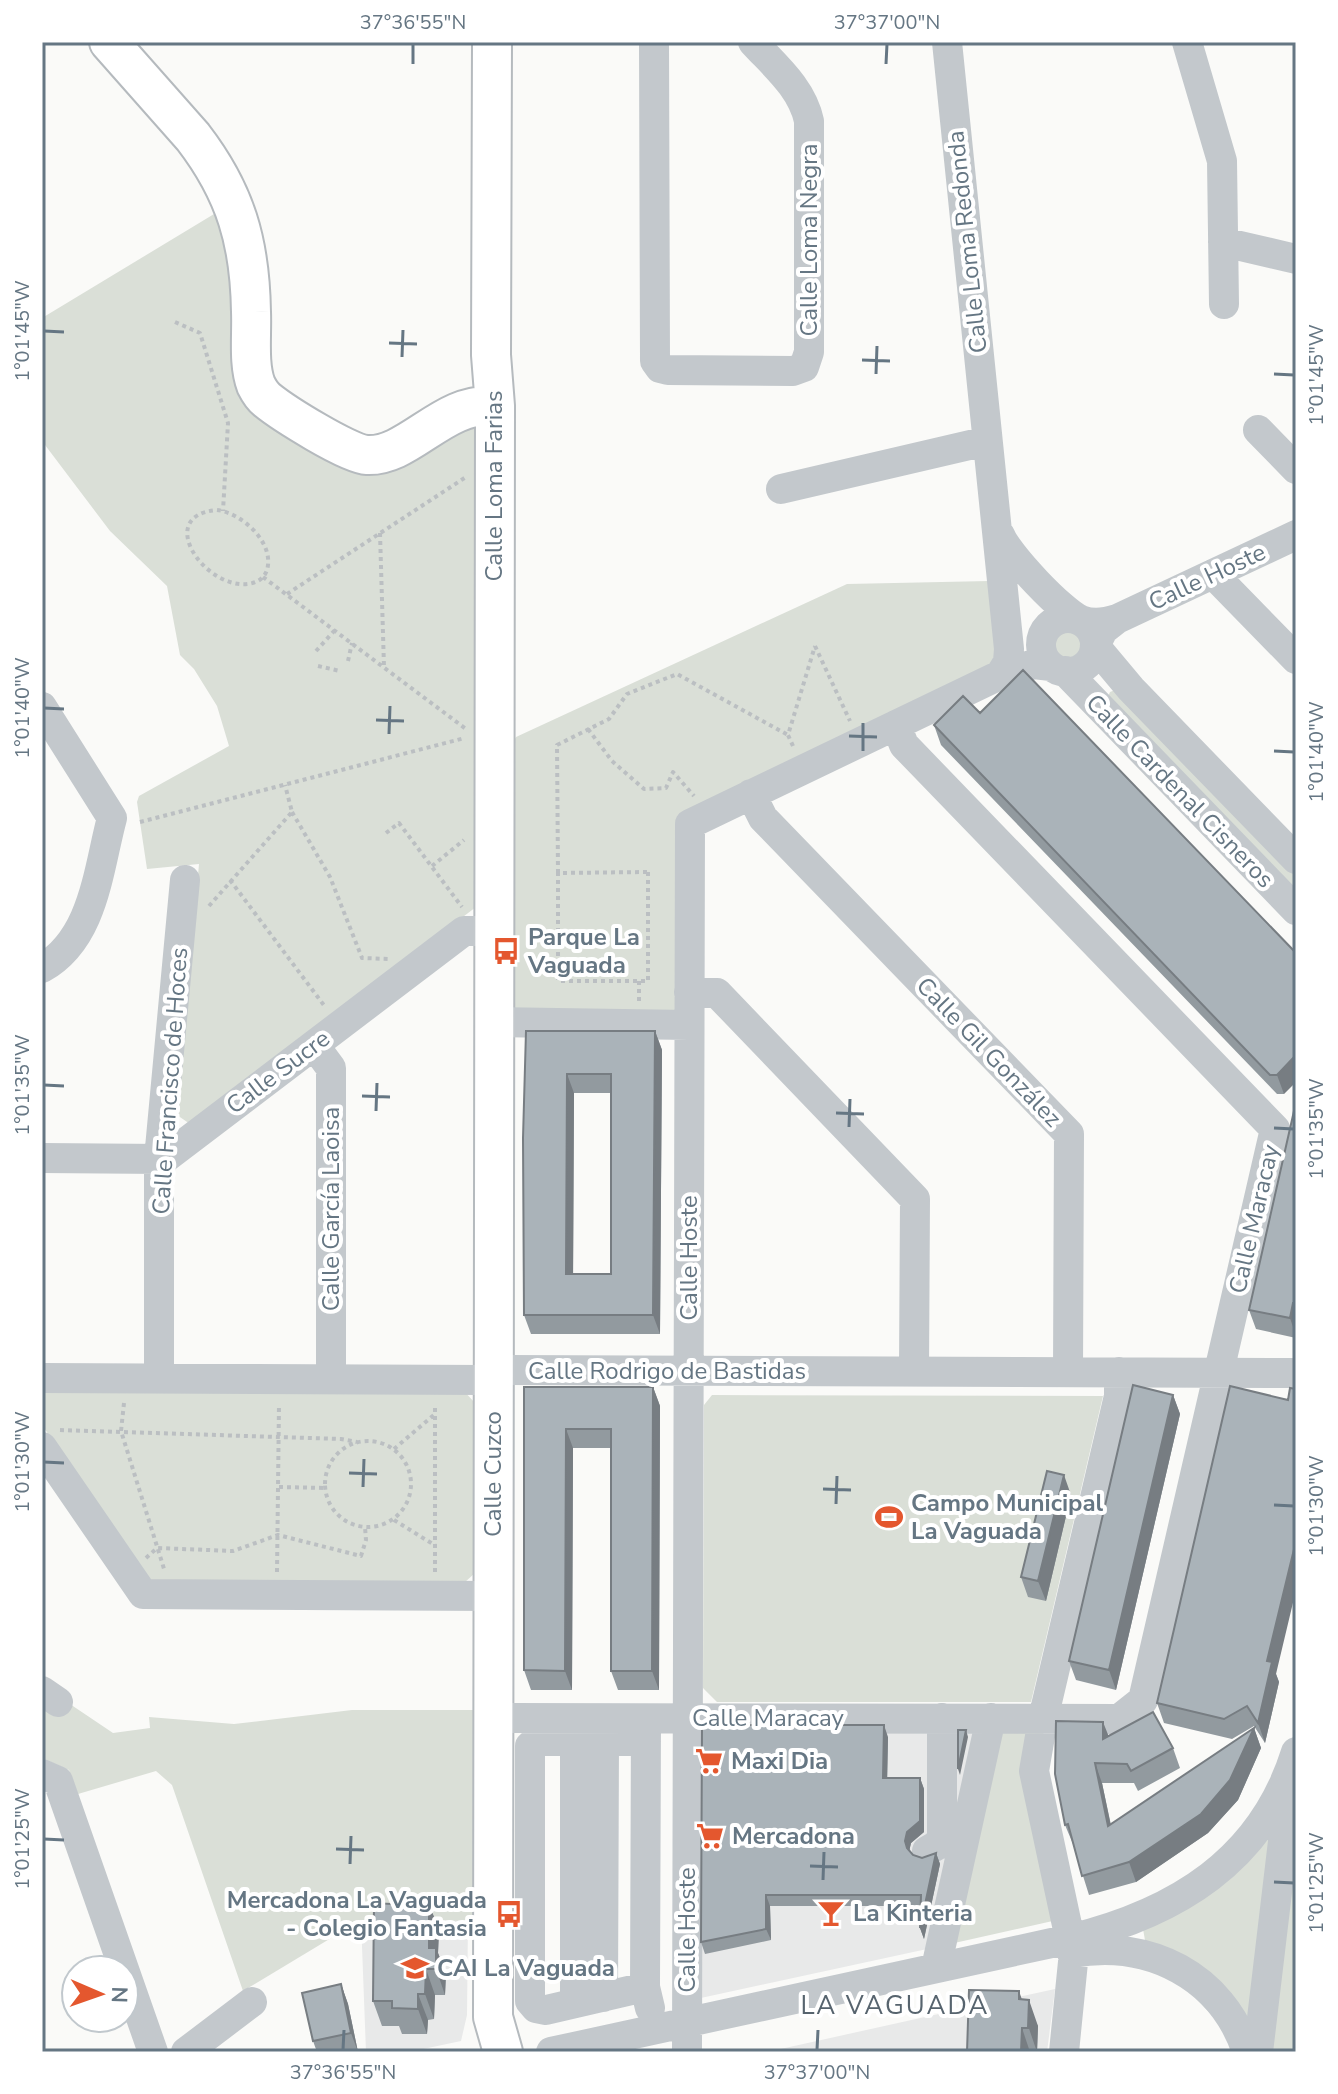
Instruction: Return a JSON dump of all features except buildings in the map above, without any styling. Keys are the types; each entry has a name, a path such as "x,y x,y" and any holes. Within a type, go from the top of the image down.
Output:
{"main road":[{"path":"109,42 193,137 232,201 248,258 253,370 262,396 346,448 370,455 388,451 469,406 495,406"},
{"name":"Calle Loma Farias","path":"481,922 495,406 491,355 492,42"},
{"name":"Calle Cuzco","path":"481,922 495,1022 492,2045"}],"street":[{"name":"Calle Loma Negra","path":"654,42 655,361 660,368 668,370 793,371 804,367 809,352 809,121 795,89 753,42"},
{"name":"Calle Loma Redonda","path":"947,42 996,527 1006,550 1009,570"},
{"path":"1187,42 1222,161 1224,304"},
{"path":"1223,242 1296,259"},
{"path":"1258,430 1296,469"},
{"path":"781,489 987,441"},
{"name":"Calle Hoste","path":"1095,646 1103,630 1117,619 1296,535"},
{"path":"1009,570 1077,619 1088,627 1095,646 1091,658 1083,667 1053,659 1052,623 1064,618 1077,619"},
{"path":"1000,675 1009,655 1009,570"},
{"name":"Calle Cardenal Cisneros","path":"1009,570 1011,585 1053,659 1296,910"},
{"path":"1213,574 1296,659"},
{"path":"1131,689 1122,660 1124,635 1137,616 1159,599"},
{"name":"Calle Hoste","path":"1077,619 1098,623 1117,619"},
{"name":"Calle Cardenal Cisneros","path":"1095,646 1131,689 1296,859"},
{"name":"Calle Hoste","path":"687,2037 690,824 1000,675 1053,659"},
{"path":"42,707 126,820 81,930 68,949 42,968"},
{"name":"Calle Maracay","path":"493,1718 646,1730 688,1718 1119,1719 1143,1700 1275,1129 904,745 896,725"},
{"name":"Calle Gil González","path":"751,794 763,818 1069,1134 1068,1372"},
{"name":"Calle Francisco de Hoces","path":"159,1379 159,1159 185,880"},
{"name":"Calle Sucre","path":"159,1159 164,1159 464,931 481,922"},
{"path":"689,992 717,993 915,1199 914,1371"},
{"path":"495,1022 689,1025"},
{"name":"Calle García Laoisa","path":"314,1045 331,1068 331,1379"},
{"path":"42,1158 159,1159"},
{"name":"Calle Rodrigo de Bastidas","path":"42,1378 485,1380 494,1370 1296,1373"},
{"path":"1064,2052 1072,1946 1034,1771 1043,1719 1119,1396 1119,1372"},
{"path":"44,1438 143,1594 493,1596"},
{"path":"927,1851 939,1844 942,1835 942,1718"},
{"path":"936,1968 991,1718"},
{"path":"645,1987 546,2010 536,2008 530,2001 530,1746 536,1741 590,1741 646,1730 645,1987 654,2030"},
{"path":"589,2000 590,1741"},
{"path":"1247,2052 1223,2004 1196,1979 1146,1946 1143,1934 1148,1918 1197,1887 1238,1853 1272,1809 1296,1753"},
{"path":"1258,2052 1277,1878 1296,1753"},
{"path":"42,1774 58,1781 153,2052"},
{"path":"618,2052 1072,1946 1160,1909"},
{"path":"551,2052 654,2030 687,2037 936,1968 1072,1946 1117,1949 1164,1960"},
{"path":"186,2052 252,2002"}],"path":[{"path":"175,322 200,333 228,423 223,511"},
{"path":"287,594 471,474"},
{"path":"205,511 223,511 250,528 262,542 268,560 263,577 244,584 225,581 209,571 186,537 191,520 205,511"},
{"path":"380,533 384,667"},
{"path":"126,820 285,785 475,736 263,577"},
{"path":"316,651 335,630"},
{"path":"348,661 352,643"},
{"path":"788,735 815,646 855,731"},
{"path":"318,666 340,671"},
{"path":"558,873 648,872 648,981 558,981 557,745 609,719 627,694 677,674 788,735 799,758"},
{"path":"587,729 612,761 644,789 666,788 673,772 692,792 698,806"},
{"path":"285,785 292,812 330,877 362,958 391,959"},
{"path":"203,913 292,812"},
{"path":"386,833 399,823 481,922"},
{"path":"432,866 473,833"},
{"path":"230,880 332,1016"},
{"path":"126,1389 121,1431 168,1582"},
{"path":"277,1582 279,1401"},
{"path":"434,1583 435,1402"},
{"path":"394,1449 435,1414"},
{"path":"44,1438 121,1431 371,1441 394,1449 404,1460 410,1474 410,1495 403,1509 380,1526 354,1525 341,1518 331,1506 326,1488 330,1464 339,1452 357,1442"},
{"path":"279,1487 326,1488"},
{"path":"393,1519 436,1546"},
{"path":"138,1565 157,1548 233,1551 278,1535 361,1556 366,1540 365,1527"}],"shaded area":[{"path":"224,208 245,370 342,455 476,417 476,907 190,1124 177,1115 199,864 147,869 137,802 139,796 229,746 217,706 194,669 180,655 167,586 110,531 42,441 42,318"},
{"path":"989,581 996,663 677,816 677,1025 512,1022 513,742 516,737 847,584"},
{"path":"1077,619 1091,658 1077,670 1043,654 1042,637 1054,623"},
{"path":"1120,688 1296,859 1296,910 1105,703 1110,692"},
{"path":"42,1389 463,1390 475,1403 475,1573 464,1583 149,1581 42,1425"},
{"name":"Campo Municipal La Vaguada","path":"712,1395 1103,1396 1031,1702 717,1702 703,1688 704,1405"},
{"path":"42,1691 61,1698 113,1733 150,1728 149,1717 234,1724 352,1710 474,1710 474,1921 361,1920 243,1991 172,1785 156,1771 78,1794 69,1770 42,1758"},
{"path":"687,1730 988,1730 941,1946 687,2001"},
{"path":"988,1730 1043,1730 1066,1918 941,1946"},
{"path":"1296,1752 1296,2052 1247,2052 1146,1946 1143,1929 1206,1881"},
{"name":"CAI La Vaguada","path":"361,1920 468,1920 467,2015 461,2041 409,2052 366,2052"},
{"path":"1055,1989 1047,2052 767,2052 934,2015"}],"place":[{"name":"Parque La Vaguada","path":"506,951"},
{"name":"Campo Municipal La Vaguada","path":"889,1517"},
{"name":"Maxi Dia","path":"709,1761"},
{"name":"Mercadona","path":"710,1836"},
{"name":"La Kinteria","path":"831,1913"},
{"name":"Mercadona La Vaguada - Colegio Fantasia","path":"509,1914"},
{"name":"CAI La Vaguada","path":"415,1968"}],"district":[{"name":"LA VAGUADA","path":"895,2005"}]}
